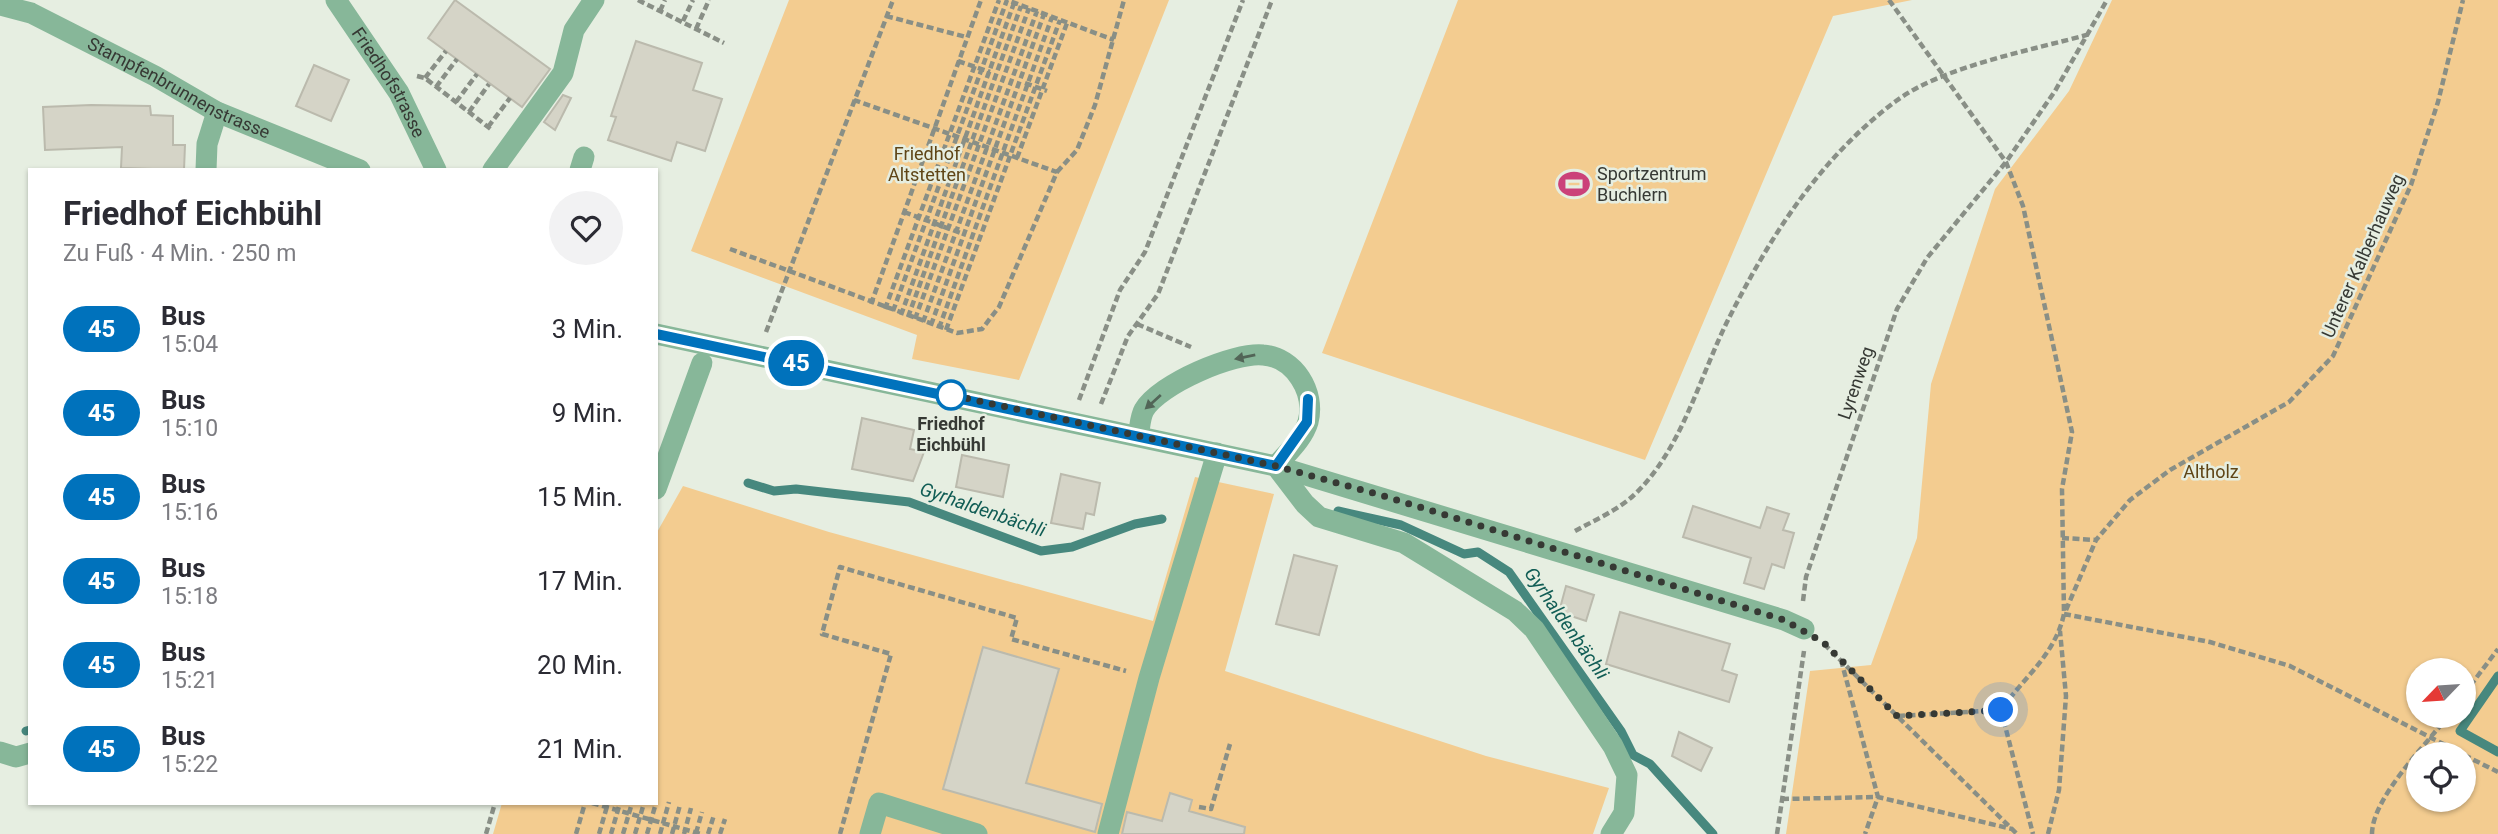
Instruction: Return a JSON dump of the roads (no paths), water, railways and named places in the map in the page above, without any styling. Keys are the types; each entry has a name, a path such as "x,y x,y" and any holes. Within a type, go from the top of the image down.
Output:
{"street":[{"name":"Friedhofstrasse","path":"336,0 399,93 435,168"},
{"path":"494,168 563,73 574,30 594,0"},
{"name":"Stampfenbrunnenstrasse","path":"0,5 31,13 155,76 217,112 355,168"},
{"path":"206,168 207,144 217,112"},
{"path":"658,334 1072,420 1276,466 1384,496 1784,620 1804,629"},
{"path":"1139,436 1142,412 1150,402 1184,379 1249,355 1278,357 1296,371 1303,383 1309,410 1301,435 1276,466"},
{"path":"658,484 702,363"},
{"path":"1108,834 1149,678 1217,453"},
{"path":"1276,466 1305,504 1319,517 1404,542 1515,611 1534,629 1613,746 1627,775 1624,813 1611,834"},
{"path":"0,752 16,757 28,754"},
{"path":"870,834 879,803 977,834"}],"waterway":[{"name":"Gyrhaldenbächli","path":"748,483 774,491 796,489 909,502 1041,551 1072,547 1135,524 1162,519"},
{"name":"Gyrhaldenbächli","path":"1338,511 1401,525 1464,554 1478,552 1509,572 1621,731 1633,755 1650,764 1713,834"},
{"path":"2498,676 2460,731 2498,752"}],"place":[{"name":"Sportzentrum Buchlern","path":"1574,184"},
{"name":"Friedhof Eichbühl","path":"951,395"}],"park label":[{"name":"Friedhof Altstetten","path":"927,164"},
{"name":"Altholz","path":"2211,472"}]}
